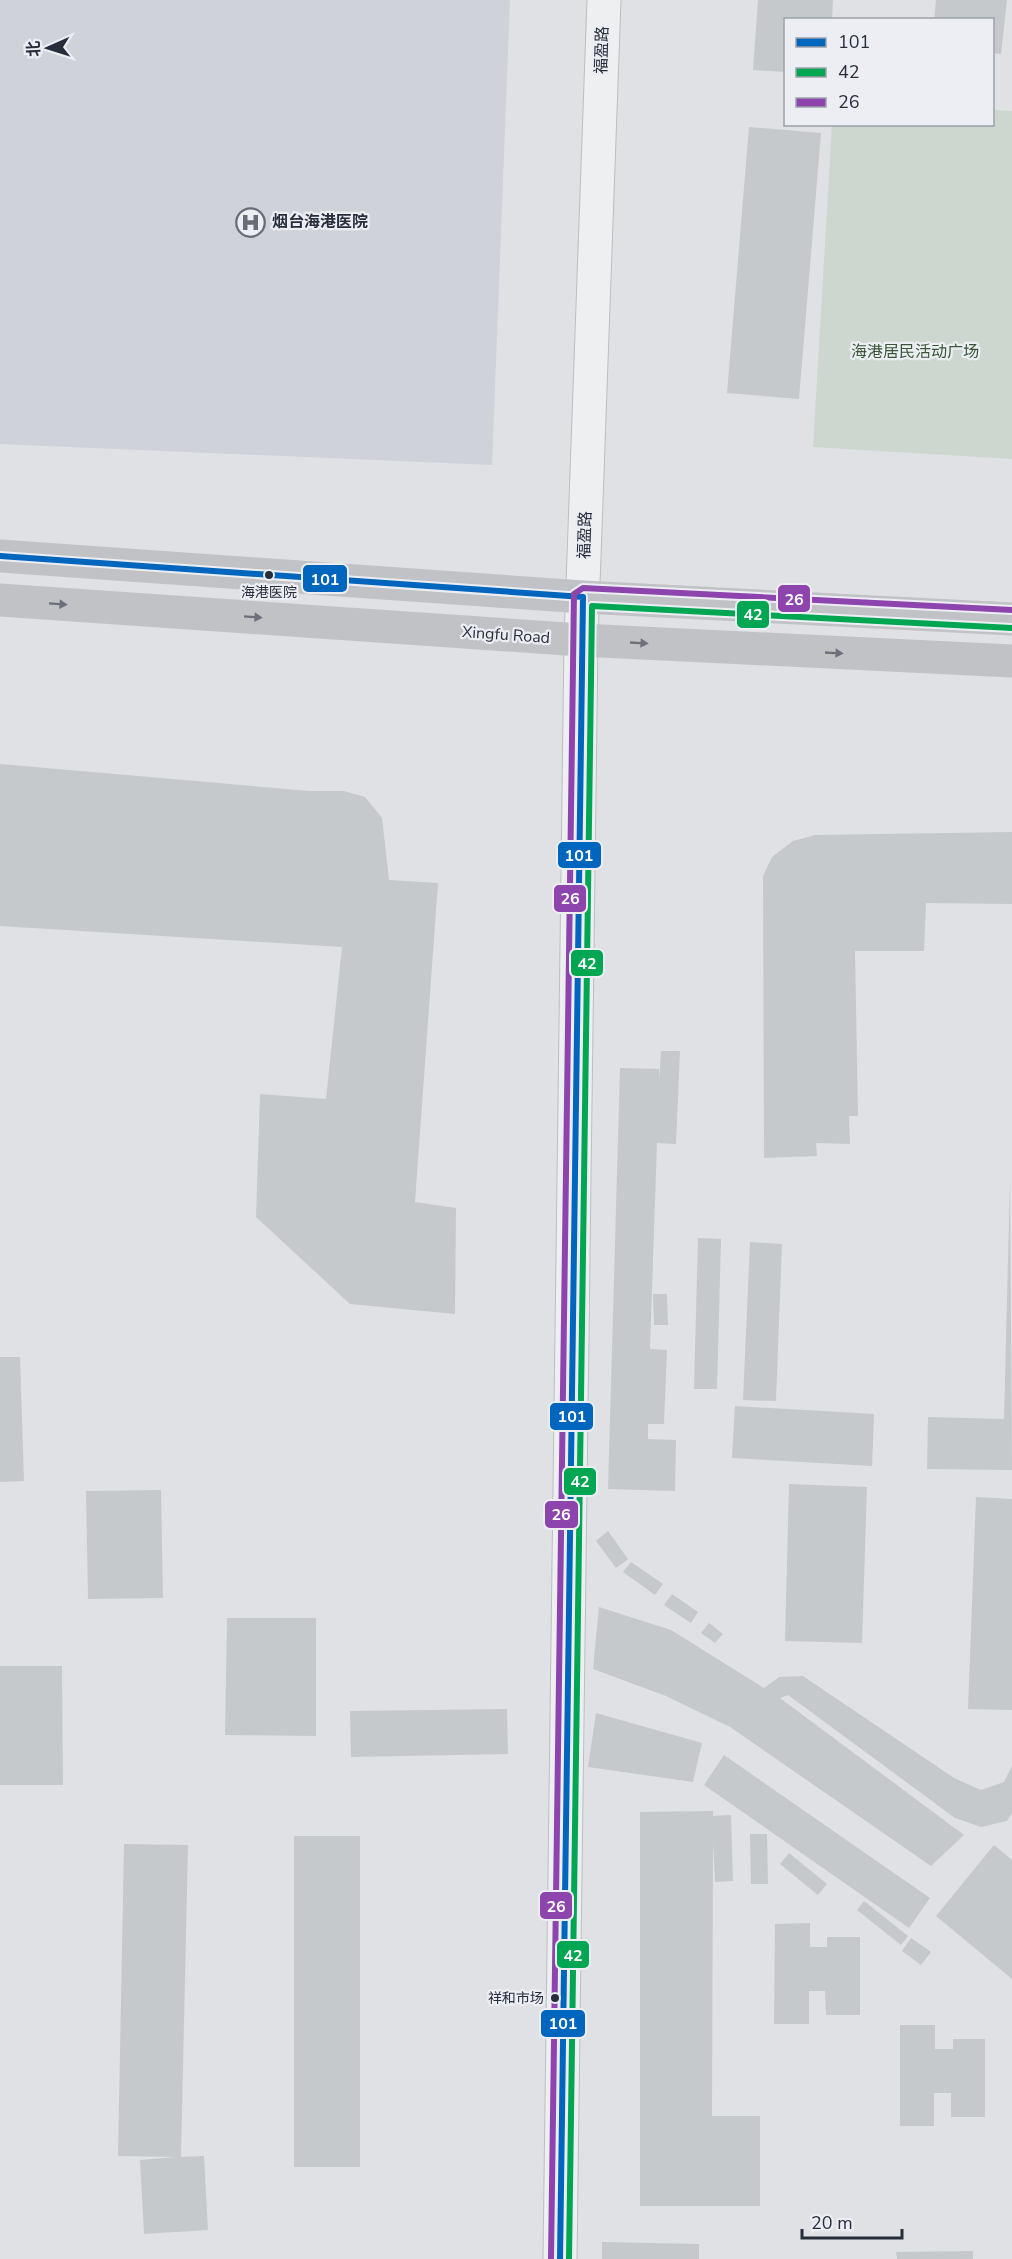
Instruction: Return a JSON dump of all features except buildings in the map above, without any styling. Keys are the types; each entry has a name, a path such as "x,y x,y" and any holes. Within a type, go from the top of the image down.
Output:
{"main road":[{"path":"0,556 583,597 1012,619"},
{"name":"Xingfu Road","path":"0,600 581,640 1012,661"}],"street":[{"name":"福盈路","path":"560,2259 581,640 604,0"}],"shaded area":[{"name":"烟台海港医院","path":"0,0 510,0 492,465 0,444"}],"green space":[{"name":"海港居民活动广场","path":"994,110 1012,111 1012,459 813,447 832,126 994,126"}],"transit line":[{"name":"101","path":"0,556 583,597 560,2259"},
{"name":"26","path":"551,2259 574,594 583,588 1012,610"},
{"name":"42","path":"569,2259 592,606 1012,628"}],"place":[{"name":"烟台海港医院","path":"251,222"},
{"name":"海港医院","path":"269,575"},
{"name":"祥和市场","path":"555,1998"}]}
